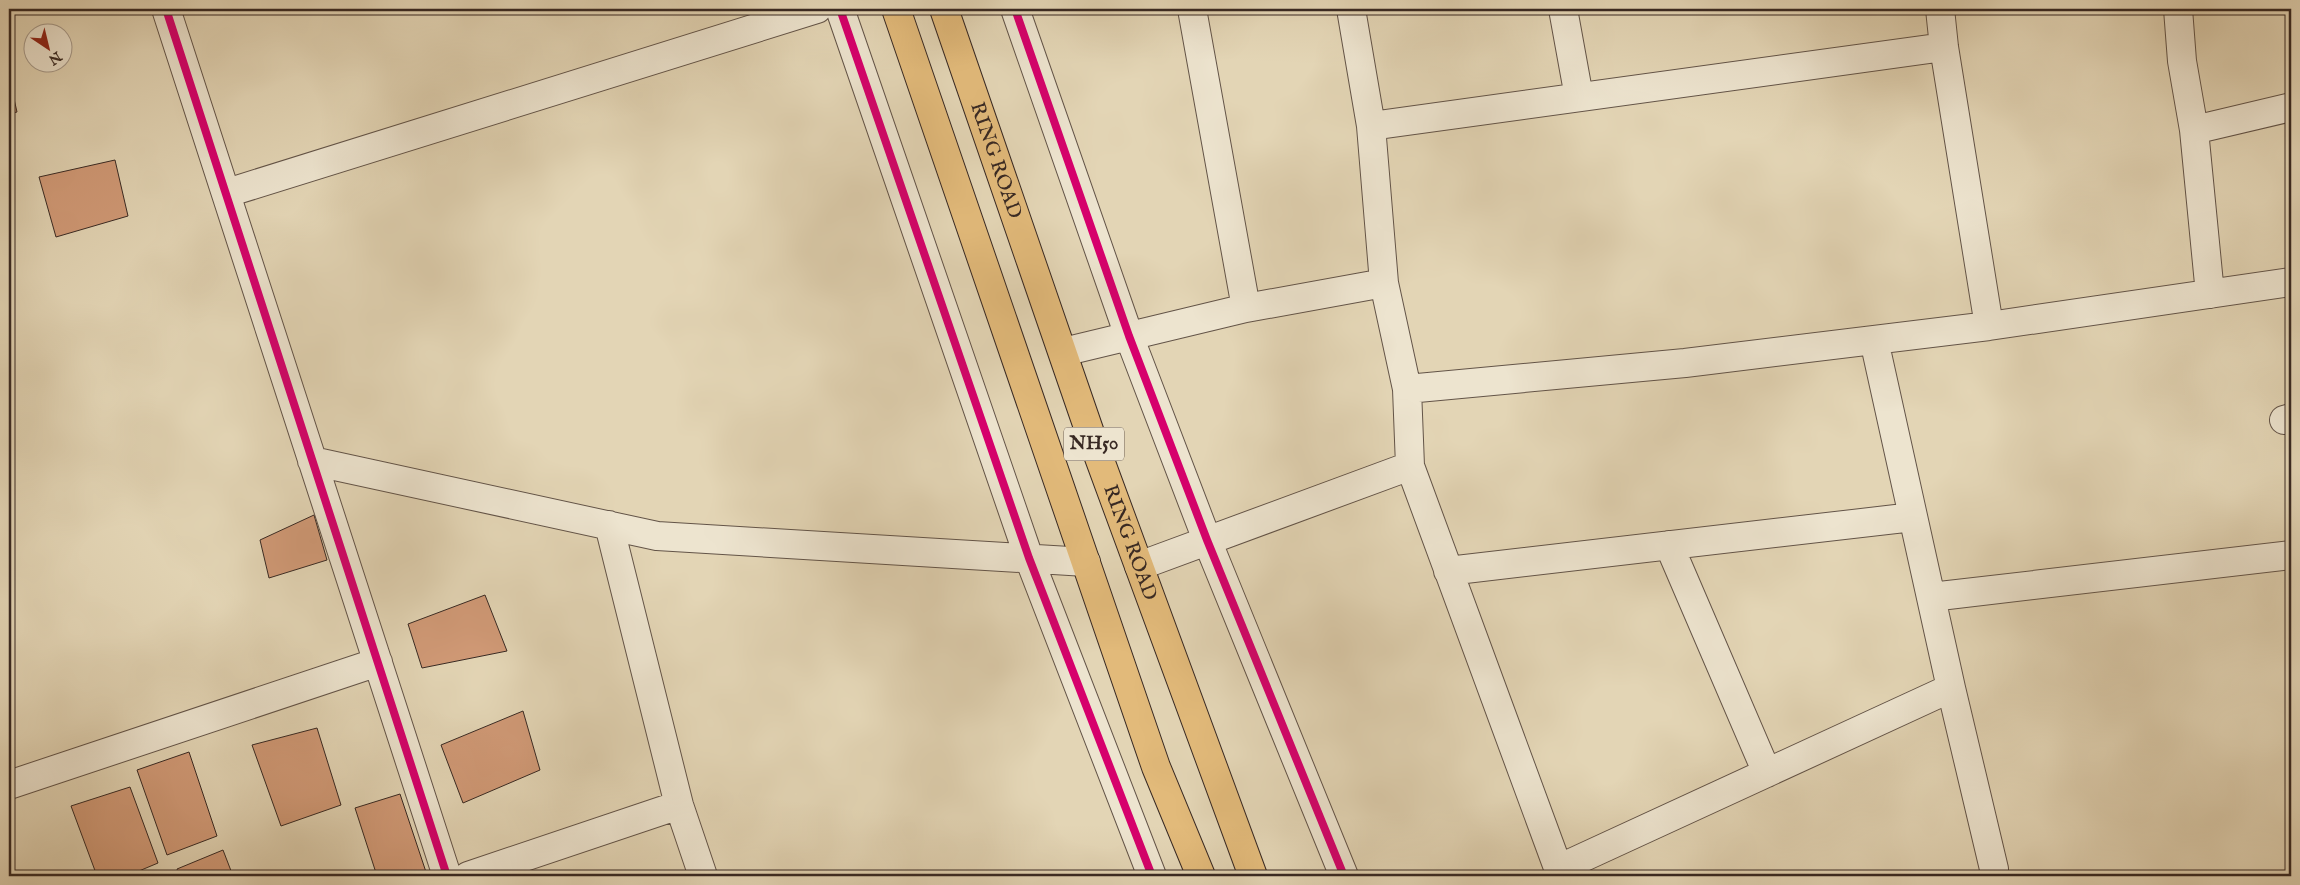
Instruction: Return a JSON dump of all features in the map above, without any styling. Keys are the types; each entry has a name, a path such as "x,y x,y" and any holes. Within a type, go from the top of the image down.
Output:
{"highway":[{"name":"NH50","path":"896,9 1156,767 1201,876"},
{"name":"RING ROAD","path":"944,9 1062,352 1253,876"}],"street":[{"path":"166,9 447,876"},
{"path":"227,193 817,9"},
{"path":"840,9 1029,558 1152,876"},
{"path":"1015,9 1129,336 1207,540 1344,876"},
{"path":"1192,9 1246,308"},
{"path":"1351,9 1371,126 1384,283 1407,389 1410,466 1559,873 1767,773 1951,688"},
{"path":"1563,9 1579,97"},
{"path":"1940,9 1944,47 1989,326"},
{"path":"2178,9 2182,61 2194,130 2210,294"},
{"path":"1371,126 1944,47"},
{"path":"2194,130 2291,107"},
{"path":"1407,389 1685,363 1989,326 2291,282"},
{"path":"1062,352 1246,308 1384,283"},
{"path":"1874,340 1951,688 1994,869 1994,876"},
{"path":"312,461 658,536 1086,562"},
{"path":"1139,566 1410,466"},
{"path":"1448,570 1913,517"},
{"path":"609,525 679,805 703,876"},
{"path":"1669,545 1767,773"},
{"path":"1931,597 2291,555"},
{"path":"9,785 378,662"},
{"path":"468,876 679,805"}],"building":[{"path":"9,77 17,112 9,114"},
{"path":"115,160 128,216 56,237 39,177"},
{"path":"314,515 327,560 269,578 260,540"},
{"path":"485,595 507,651 422,668 408,624"},
{"path":"523,711 540,770 463,803 441,745"},
{"path":"317,728 341,805 281,826 252,745"},
{"path":"189,752 217,836 167,855 137,770"},
{"path":"130,787 158,863 127,876 97,876 71,806"},
{"path":"400,794 427,875 377,876 355,808"},
{"path":"223,850 233,876 179,876 177,869"}],"cycle path":[{"path":"166,9 447,876"},
{"path":"840,9 1029,558 1152,876"},
{"path":"1015,9 1129,336 1207,540 1344,876"}]}
